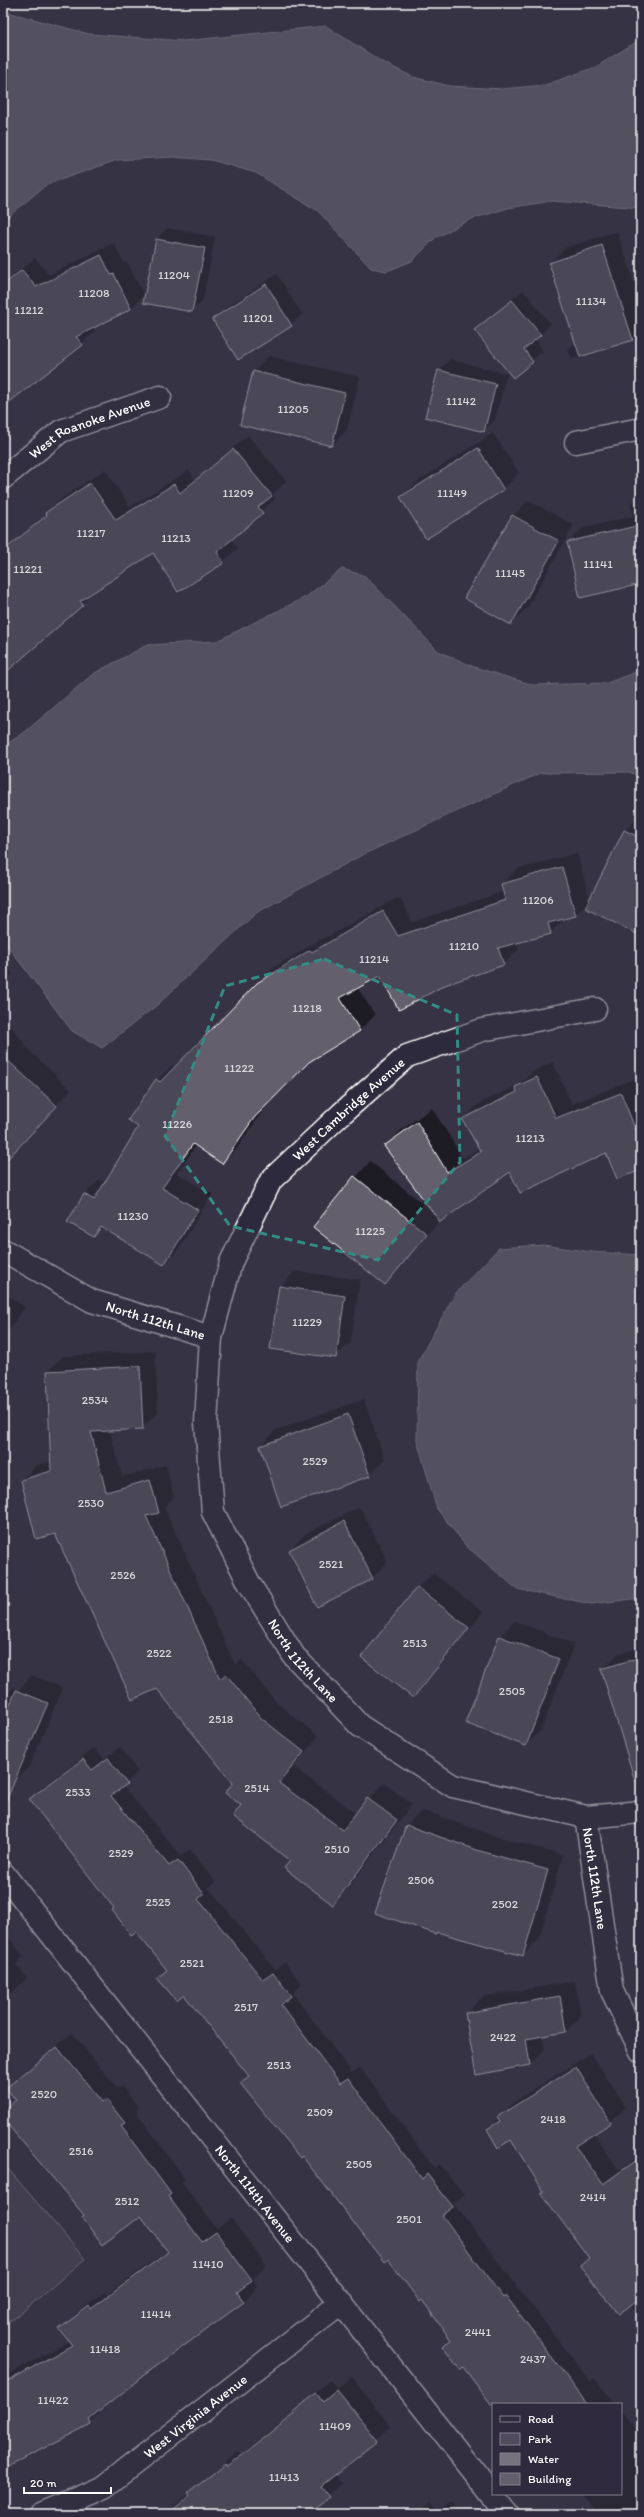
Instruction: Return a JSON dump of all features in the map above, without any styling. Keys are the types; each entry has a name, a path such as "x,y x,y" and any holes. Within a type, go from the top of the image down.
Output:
{"street":[{"name":"West Roanoke Avenue","path":"3,478 61,431 160,397"},
{"path":"576,442 641,429"},
{"name":"West Cambridge Avenue","path":"211,1337 231,1262 271,1180 341,1114 407,1056 482,1030 595,1009"},
{"name":"North 112th Lane","path":"3,1250 92,1301 211,1337 206,1423 213,1512 250,1583 294,1656 360,1726 453,1786 586,1818 612,1991 641,2051"},
{"path":"586,1818 641,1812"},
{"name":"North 114th Avenue","path":"3,1873 342,2302 492,2495"},
{"name":"West Virginia Avenue","path":"40,2514 104,2487 342,2302"},
{"name":"North 114th Avenue","path":"492,2495 507,2514"}],"highlighted area":[{"path":"324,959 457,1015 460,1162 378,1260 230,1226 165,1136 225,986"}],"green space":[{"path":"3,2163 85,2259 15,2318 3,2324"}],"water":[{"path":"3,11 89,34 184,41 326,26 382,62 413,77 449,86 502,89 545,85 596,67 641,39 641,208 552,201 508,208 469,220 435,238 412,261 387,271 371,268 318,211 256,173 211,160 173,157 117,160 46,185 3,221"},
{"path":"342,569 365,576 438,651 474,667 533,685 607,683 641,670 641,777 629,772 540,773 362,855 256,913 157,1005 102,1048 72,1031 3,940 3,747 25,732 93,674 147,645 217,641 306,597"},
{"path":"543,1245 592,1252 641,1255 641,1598 591,1604 517,1589 466,1546 437,1509 417,1440 418,1361 455,1294 499,1248"}],"building":[{"path":"156,239 205,248 192,312 143,303"},
{"path":"602,245 633,340 580,357 549,263"},
{"path":"101,255 111,275 114,274 131,309 76,337 83,345 3,407 3,285 22,270 36,287"},
{"path":"266,284 292,326 238,360 212,319"},
{"path":"512,300 541,335 524,349 533,362 513,378 474,330"},
{"path":"438,370 496,384 484,432 425,417"},
{"path":"253,371 345,393 332,446 240,425"},
{"path":"478,448 504,490 426,539 400,497"},
{"path":"233,449 272,496 258,507 263,513 217,552 224,563 178,592 153,553 80,601 83,605 3,675 3,551 47,515 45,513 90,483 116,520 174,484 180,493"},
{"path":"512,515 559,541 511,625 464,598"},
{"path":"641,525 641,584 580,598 567,542"},
{"path":"624,830 641,838 641,936 585,908"},
{"path":"562,867 576,916 548,923 551,934 498,948 504,965 445,985 399,1010 380,976 340,998 360,1031 309,1062 254,1118 222,1164 193,1144 162,1188 198,1210 164,1265 101,1227 94,1237 67,1222 84,1194 94,1200 138,1127 128,1120 156,1079 160,1082 257,983 310,950 312,952 383,911 398,936 505,900 501,884"},
{"path":"3,1056 57,1106 3,1164"},
{"path":"537,1077 556,1118 621,1093 636,1131 641,1129 641,1170 617,1179 606,1153 520,1193 510,1172 440,1222 384,1146 417,1122 447,1172 481,1152 462,1119 517,1092 515,1087"},
{"path":"354,1176 427,1234 385,1285 313,1227"},
{"path":"279,1286 345,1296 336,1358 270,1349"},
{"path":"140,1366 143,1429 91,1432 106,1492 150,1480 159,1513 146,1516 220,1679 226,1674 261,1718 304,1752 279,1783 343,1830 367,1798 397,1820 333,1905 284,1868 290,1861 233,1816 241,1805 225,1793 233,1783 157,1689 132,1700 55,1534 36,1539 21,1480 51,1471 47,1371"},
{"path":"348,1414 370,1476 281,1507 260,1446"},
{"path":"344,1521 373,1579 317,1607 289,1550"},
{"path":"417,1587 469,1628 413,1698 361,1657"},
{"path":"499,1636 559,1659 526,1746 465,1723"},
{"path":"641,1657 641,1780 635,1781 601,1669"},
{"path":"16,1690 48,1703 3,1808 3,1705 9,1707"},
{"path":"108,1758 127,1784 111,1796 169,1866 178,1860 204,1894 198,1899 263,1980 273,1973 291,1996 281,2005 340,2083 348,2078 422,2179 427,2174 453,2207 442,2215 503,2298 506,2296 586,2403 491,2404 463,2367 460,2370 442,2346 451,2340 422,2300 420,2302 388,2259 384,2262 302,2156 300,2158 240,2083 249,2076 184,1995 177,2001 157,1978 167,1970 136,1932 131,1935 112,1910 114,1908 29,1799 83,1759 92,1770"},
{"path":"406,1825 480,1851 548,1870 523,1956 437,1932 436,1934 375,1913"},
{"path":"560,1996 566,2032 526,2039 530,2065 476,2075 465,2013"},
{"path":"57,2047 102,2102 106,2099 125,2123 121,2126 171,2194 168,2196 202,2242 216,2232 252,2281 237,2292 244,2302 144,2375 89,2420 91,2424 3,2469 3,2384 72,2345 59,2329 89,2306 91,2309 168,2252 141,2216 102,2245 82,2217 84,2215 3,2119 3,2110 16,2100 6,2088"},
{"path":"576,2067 611,2123 575,2146 603,2184 641,2157 641,2297 619,2314 580,2266 589,2258 541,2193 544,2192 511,2140 498,2148 487,2129 500,2121 497,2117"},
{"path":"337,2390 378,2441 321,2486 330,2497 308,2514 167,2514 189,2497 187,2494 225,2464 227,2467 295,2414 293,2412 316,2393 323,2402"}]}
